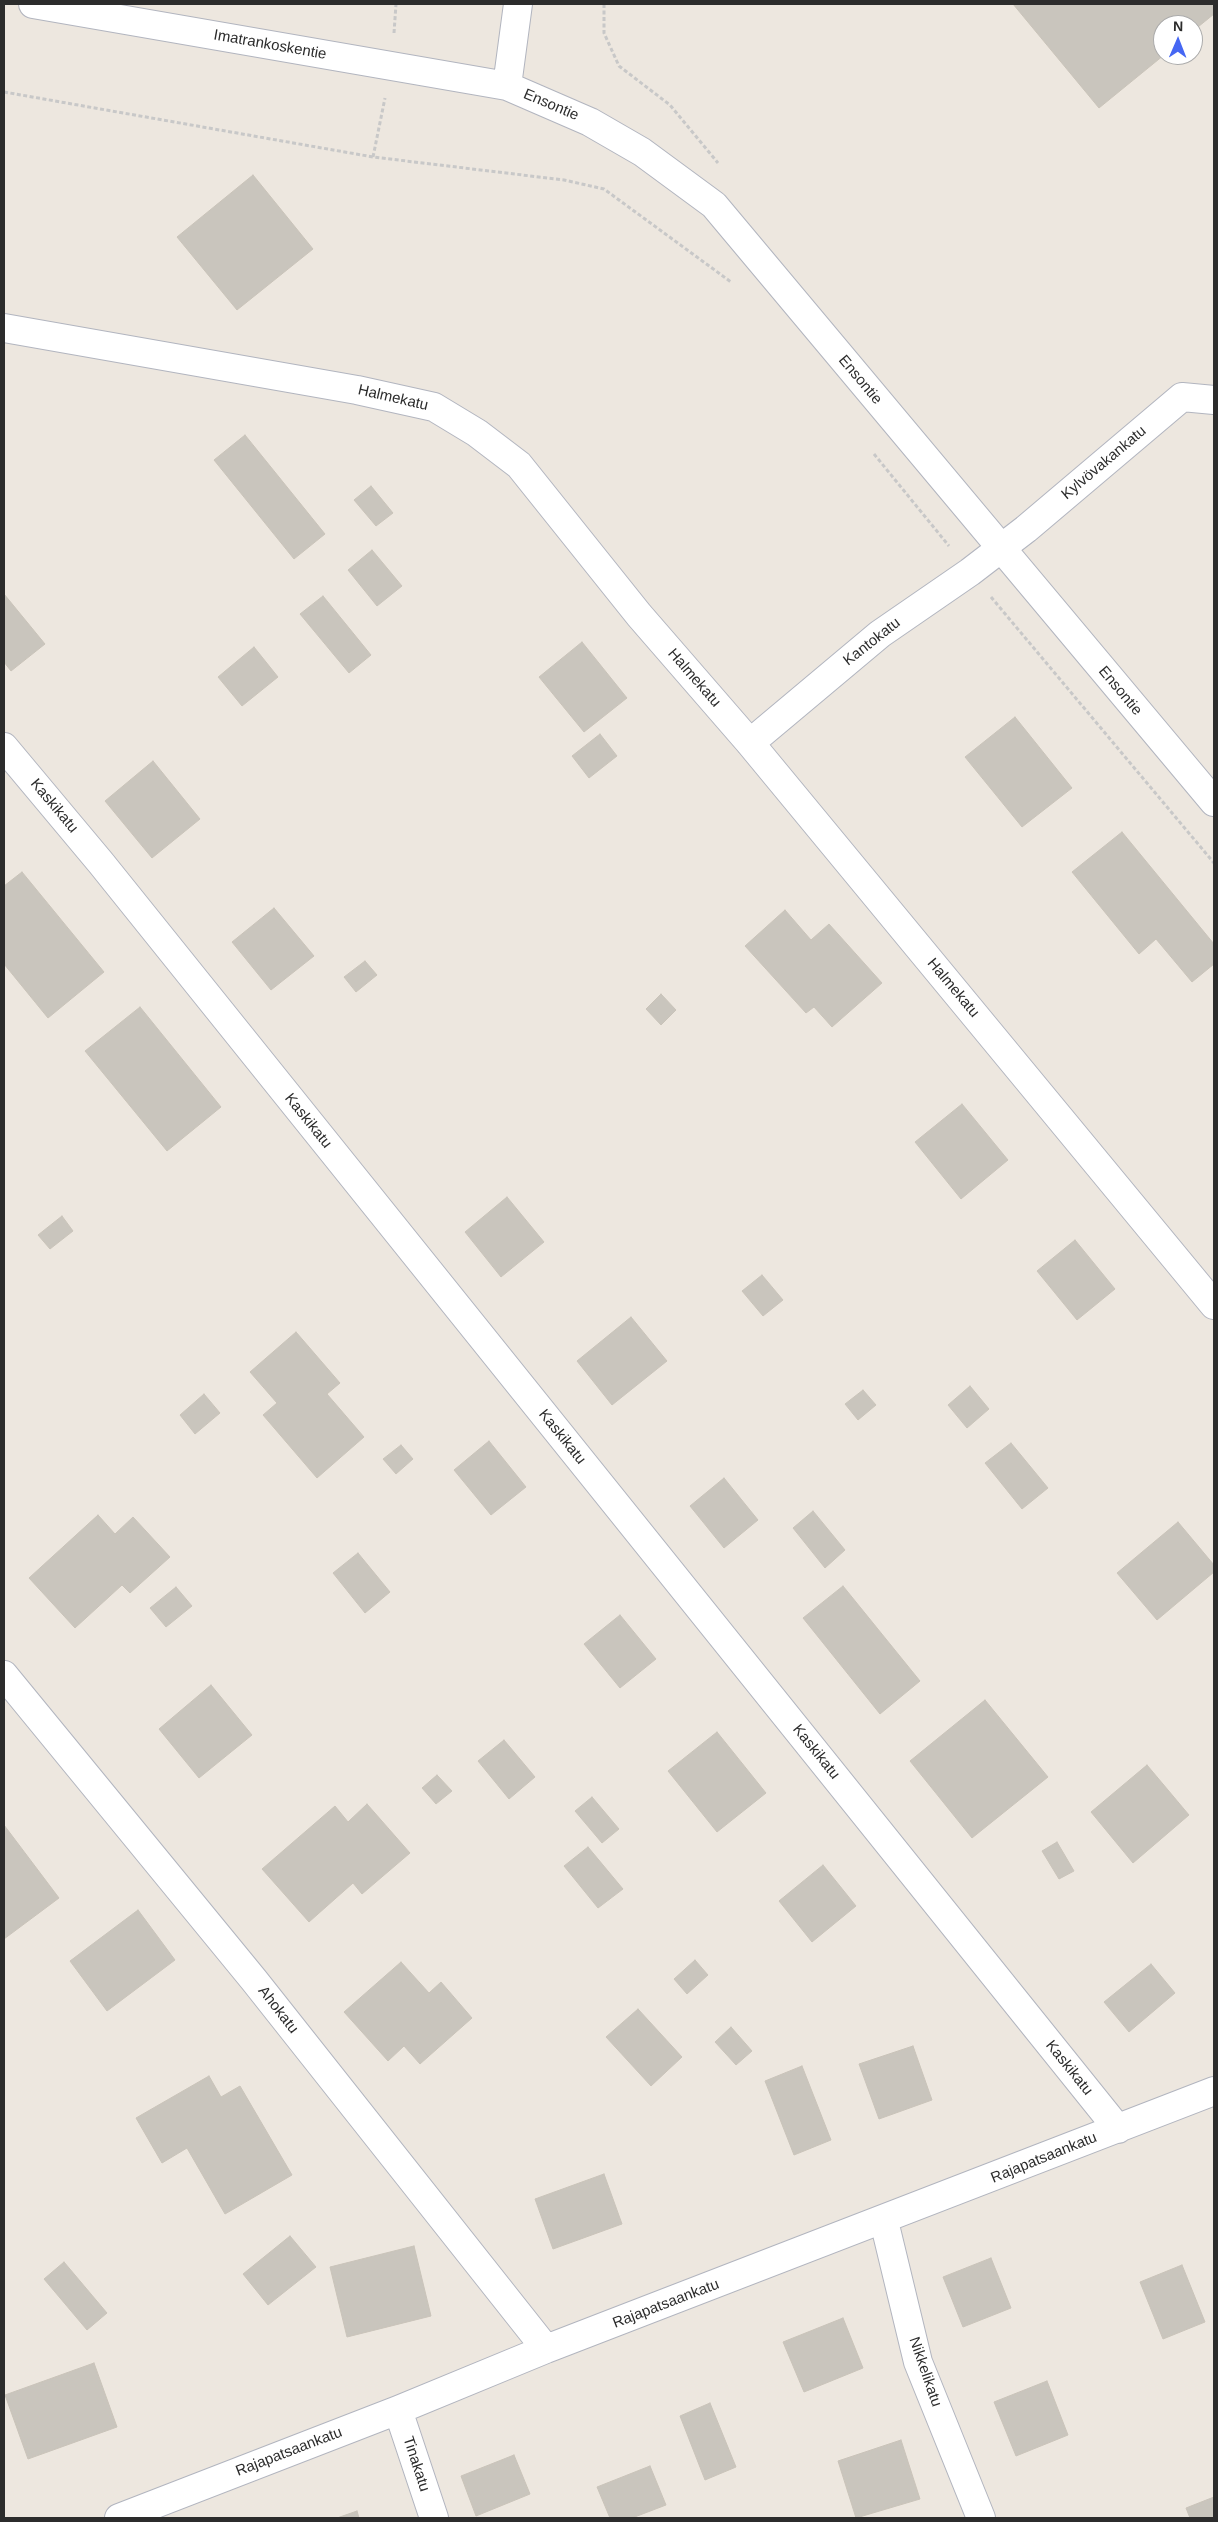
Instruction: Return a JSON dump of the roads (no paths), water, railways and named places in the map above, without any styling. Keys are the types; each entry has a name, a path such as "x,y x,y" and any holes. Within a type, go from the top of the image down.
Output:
{"street":[{"name":"Imatrankoskentie","path":"32,4 508,86"},
{"name":"Ensontie","path":"518,4 508,86 590,122 642,152 714,205 1000,549 1214,802"},
{"name":"Halmekatu","path":"4,328 357,390 434,407 477,433 519,465 639,615 750,743 1214,1305"},
{"name":"Kylvövakankatu","path":"1000,549 1182,397 1214,400"},
{"name":"Kantokatu","path":"750,743 880,634 1000,549"},
{"name":"Kaskikatu","path":"4,747 101,862 1118,2129"},
{"name":"Ahokatu","path":"4,1675 254,1980 546,2349"},
{"name":"Rajapatsaankatu","path":"119,2518 398,2410 546,2349 884,2221 1214,2092"},
{"name":"Nikkelikatu","path":"884,2221 918,2362 981,2518"},
{"name":"Tinakatu","path":"398,2410 434,2518"}]}
